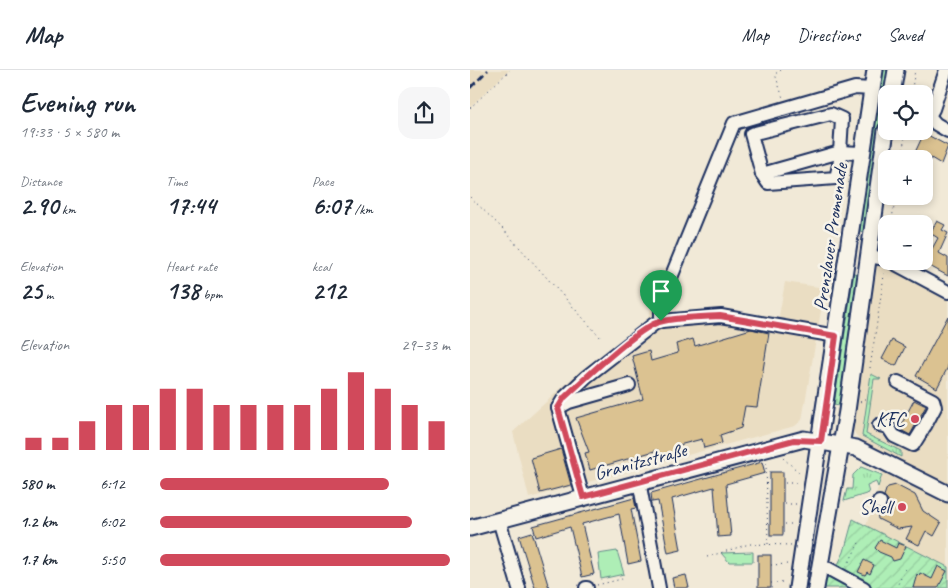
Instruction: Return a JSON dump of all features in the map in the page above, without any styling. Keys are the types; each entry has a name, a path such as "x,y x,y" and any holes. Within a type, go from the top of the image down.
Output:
{"main road":[{"name":"Prenzlauer Promenade","path":"792,585 799,542 821,441 850,244 861,153 875,70"},
{"path":"894,85 896,70"},
{"name":"Prenzlauer Promenade","path":"816,588 840,444 885,140"},
{"name":"Granitzstraße","path":"470,528 794,440 821,441 856,448 948,494"},
{"path":"799,542 824,541"}],"street":[{"path":"933,109 946,70"},
{"path":"661,321 661,302 734,123 855,88 872,89"},
{"path":"831,114 842,119 841,152 836,178 768,184 762,174 751,134 831,114"},
{"path":"933,122 948,131"},
{"path":"762,174 841,152 861,153"},
{"path":"868,256 878,258"},
{"path":"907,270 948,292"},
{"path":"583,497 558,408 564,398 586,377 654,324 661,321 720,316 836,336"},
{"path":"879,425 888,427 894,436 913,445 935,407 933,400 898,382"},
{"path":"558,408 569,402 629,385"},
{"path":"638,481 659,588"},
{"path":"499,520 519,588"},
{"path":"819,567 829,569 864,588"}],"path":[{"path":"470,108 510,70"},
{"path":"781,70 775,74 785,107"},
{"path":"912,85 915,70"},
{"path":"470,197 502,228 602,338"},
{"path":"870,368 884,270"},
{"path":"780,455 801,474"},
{"path":"766,460 768,545"},
{"path":"785,483 800,483"},
{"path":"785,504 796,504"},
{"path":"785,524 794,524"},
{"path":"842,576 860,541"},
{"path":"707,557 749,544 768,545 799,542"},
{"path":"772,564 789,564"},
{"path":"896,588 906,568"},
{"path":"588,587 626,578"},
{"path":"771,583 792,585"}],"shaded area":[{"path":"470,70 509,70 470,107"},
{"path":"878,264 878,270 895,270 948,298 948,487 861,441 853,431 852,423 875,266"},
{"path":"785,282 825,288 802,420 795,426 529,498 513,432 578,373 647,321 654,300 665,303 664,310 669,315 778,322"},
{"path":"883,472 948,504 948,567 866,526"}],"green space":[{"path":"884,70 887,70 885,85 881,85"},
{"path":"878,105 878,133 864,232 860,231 868,164"},
{"path":"854,273 858,274 839,406 834,405"},
{"path":"871,374 881,379 874,379 866,434 901,451 901,457 862,436"},
{"path":"861,467 882,475 878,487 876,482 867,486 869,493 844,501 847,489 852,489 853,475"},
{"path":"853,519 948,567 948,588 824,588 828,575 833,575 844,552"},
{"path":"617,551 624,574 601,579 598,554"},
{"path":"753,552 753,562 729,562 721,553"}],"building":[{"path":"933,138 948,146 941,164 933,159 933,150 916,150 921,140 933,140"},
{"path":"937,221 945,225 942,230 948,233 939,253 948,258 948,276 933,268 933,247 938,238 933,235 933,228"},
{"path":"948,316 948,367 937,388 916,376"},
{"path":"751,329 769,333 757,407 745,406 741,428 720,435 722,443 704,448 702,439 675,446 678,456 660,460 658,450 590,470 585,453 589,452 576,418 643,399 632,356 649,351 651,361 678,353 676,344 693,339 695,346"},
{"path":"892,340 905,347 896,366 882,359"},
{"path":"914,400 926,406 910,435 899,429"},
{"path":"561,449 571,485 540,493 531,458"},
{"path":"762,462 765,473 726,484 731,536 718,537 714,487 672,499 681,550 668,553 658,501 652,502 651,493"},
{"path":"770,472 783,472 783,535 770,535"},
{"path":"896,485 915,495 923,511 941,523 934,536 926,531 919,545 906,539 912,527 898,529 878,519 877,510 883,511 888,506 888,500 884,496 886,490 888,487"},
{"path":"634,498 636,508 631,509 641,561 628,564 619,514 582,524 594,574 582,577 570,527 536,537 533,526"},
{"path":"532,532 549,588 535,588 522,546 519,536"},
{"path":"880,540 896,548 898,543 906,546 900,559 893,561 891,557 879,552 875,548"},
{"path":"758,555 771,555 771,588 758,588"},
{"path":"864,560 874,565 870,574 867,572 865,575 858,572"},
{"path":"938,566 947,571 938,588 913,588 917,574 919,576 920,573 932,579"},
{"path":"686,575 689,588 674,588 672,578"}],"railway":[{"path":"470,88 488,70"}],"place":[{"name":"KFC","path":"915,419"},
{"name":"Shell","path":"902,507"}],"route":[{"path":"720,316 765,325 823,332 836,336 821,441 794,440 583,497 558,408 564,398 586,377 654,324 661,321 720,316"}]}
